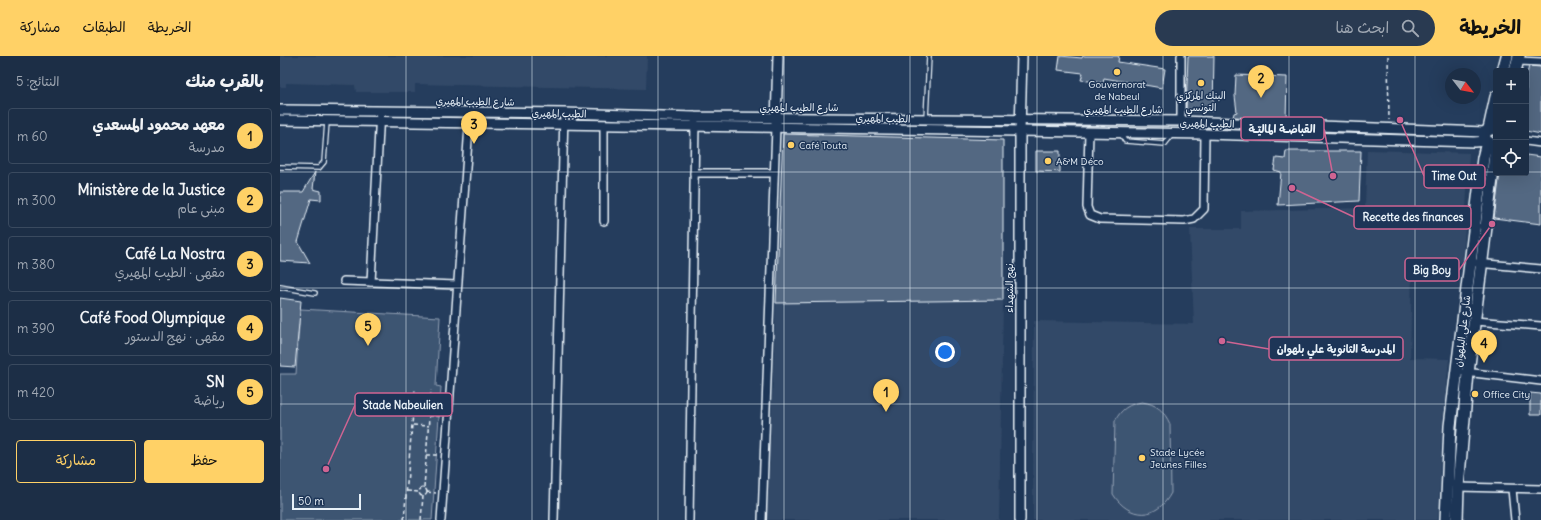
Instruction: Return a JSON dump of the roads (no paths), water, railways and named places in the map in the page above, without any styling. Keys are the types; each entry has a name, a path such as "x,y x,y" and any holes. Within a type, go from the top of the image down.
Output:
{"main road":[{"path":"1504,68 1507,56"},
{"name":"شارع علي البلهوان","path":"1457,520 1458,488 1474,321 1476,262 1483,158 1491,138 1495,104"},
{"name":"شارع علي البلهوان","path":"1446,520 1450,426 1457,372 1476,262"}],"street":[{"path":"762,520 778,56"},
{"name":"نهج الشهداء","path":"1020,520 1020,120 1022,56"},
{"path":"1181,56 1181,121"},
{"path":"1517,63 1541,62"},
{"name":"شارع الطيب المهيري","path":"280,110 776,118 1181,121 1389,129 1491,138"},
{"path":"294,110 294,121"},
{"path":"371,282 380,112"},
{"path":"441,520 470,112"},
{"path":"554,520 564,114"},
{"path":"689,520 695,117"},
{"name":"الطيب المهيري","path":"280,120 1206,134 1474,142 1491,138"},
{"path":"604,125 604,221"},
{"path":"1089,132 1087,207 1090,215 1100,219 1184,221 1194,219 1204,209 1206,134"},
{"path":"1529,141 1541,142"},
{"path":"694,173 774,173"},
{"path":"1476,262 1541,269"},
{"path":"344,281 457,285"},
{"path":"1474,321 1541,326"},
{"path":"1457,372 1541,382"},
{"path":"1458,488 1541,489"},
{"path":"1512,489 1515,520"}],"lane":[{"path":"926,119 929,56"},
{"path":"280,167 319,168 324,162 327,121"},
{"path":"280,287 315,293"}],"place":[{"name":"Gouvernorat de Nabeul","path":"1117,72"},
{"name":"البنك المركزي التونسي","path":"1201,83"},
{"name":"Ministère de la Justice","path":"1261,98"},
{"name":"Time Out","path":"1400,120"},
{"name":"Café La Nostra","path":"474,144"},
{"name":"Café Touta","path":"791,145"},
{"name":"A&M Déco","path":"1048,161"},
{"name":"القباضـة الماليّـة","path":"1333,176"},
{"name":"Recette des finances","path":"1292,188"},
{"name":"Big Boy","path":"1492,224"},
{"name":"المدرسة الثانوية علي بلهوان","path":"1222,341"},
{"name":"SN","path":"368,346"},
{"name":"Café Food Olympique","path":"1484,363"},
{"name":"Office City","path":"1475,394"},
{"name":"معهد محمود المسعدي","path":"886,412"},
{"name":"Stade Lycée Jeunes Filles","path":"1142,458"},
{"name":"Stade Nabeulien","path":"326,469"}]}
